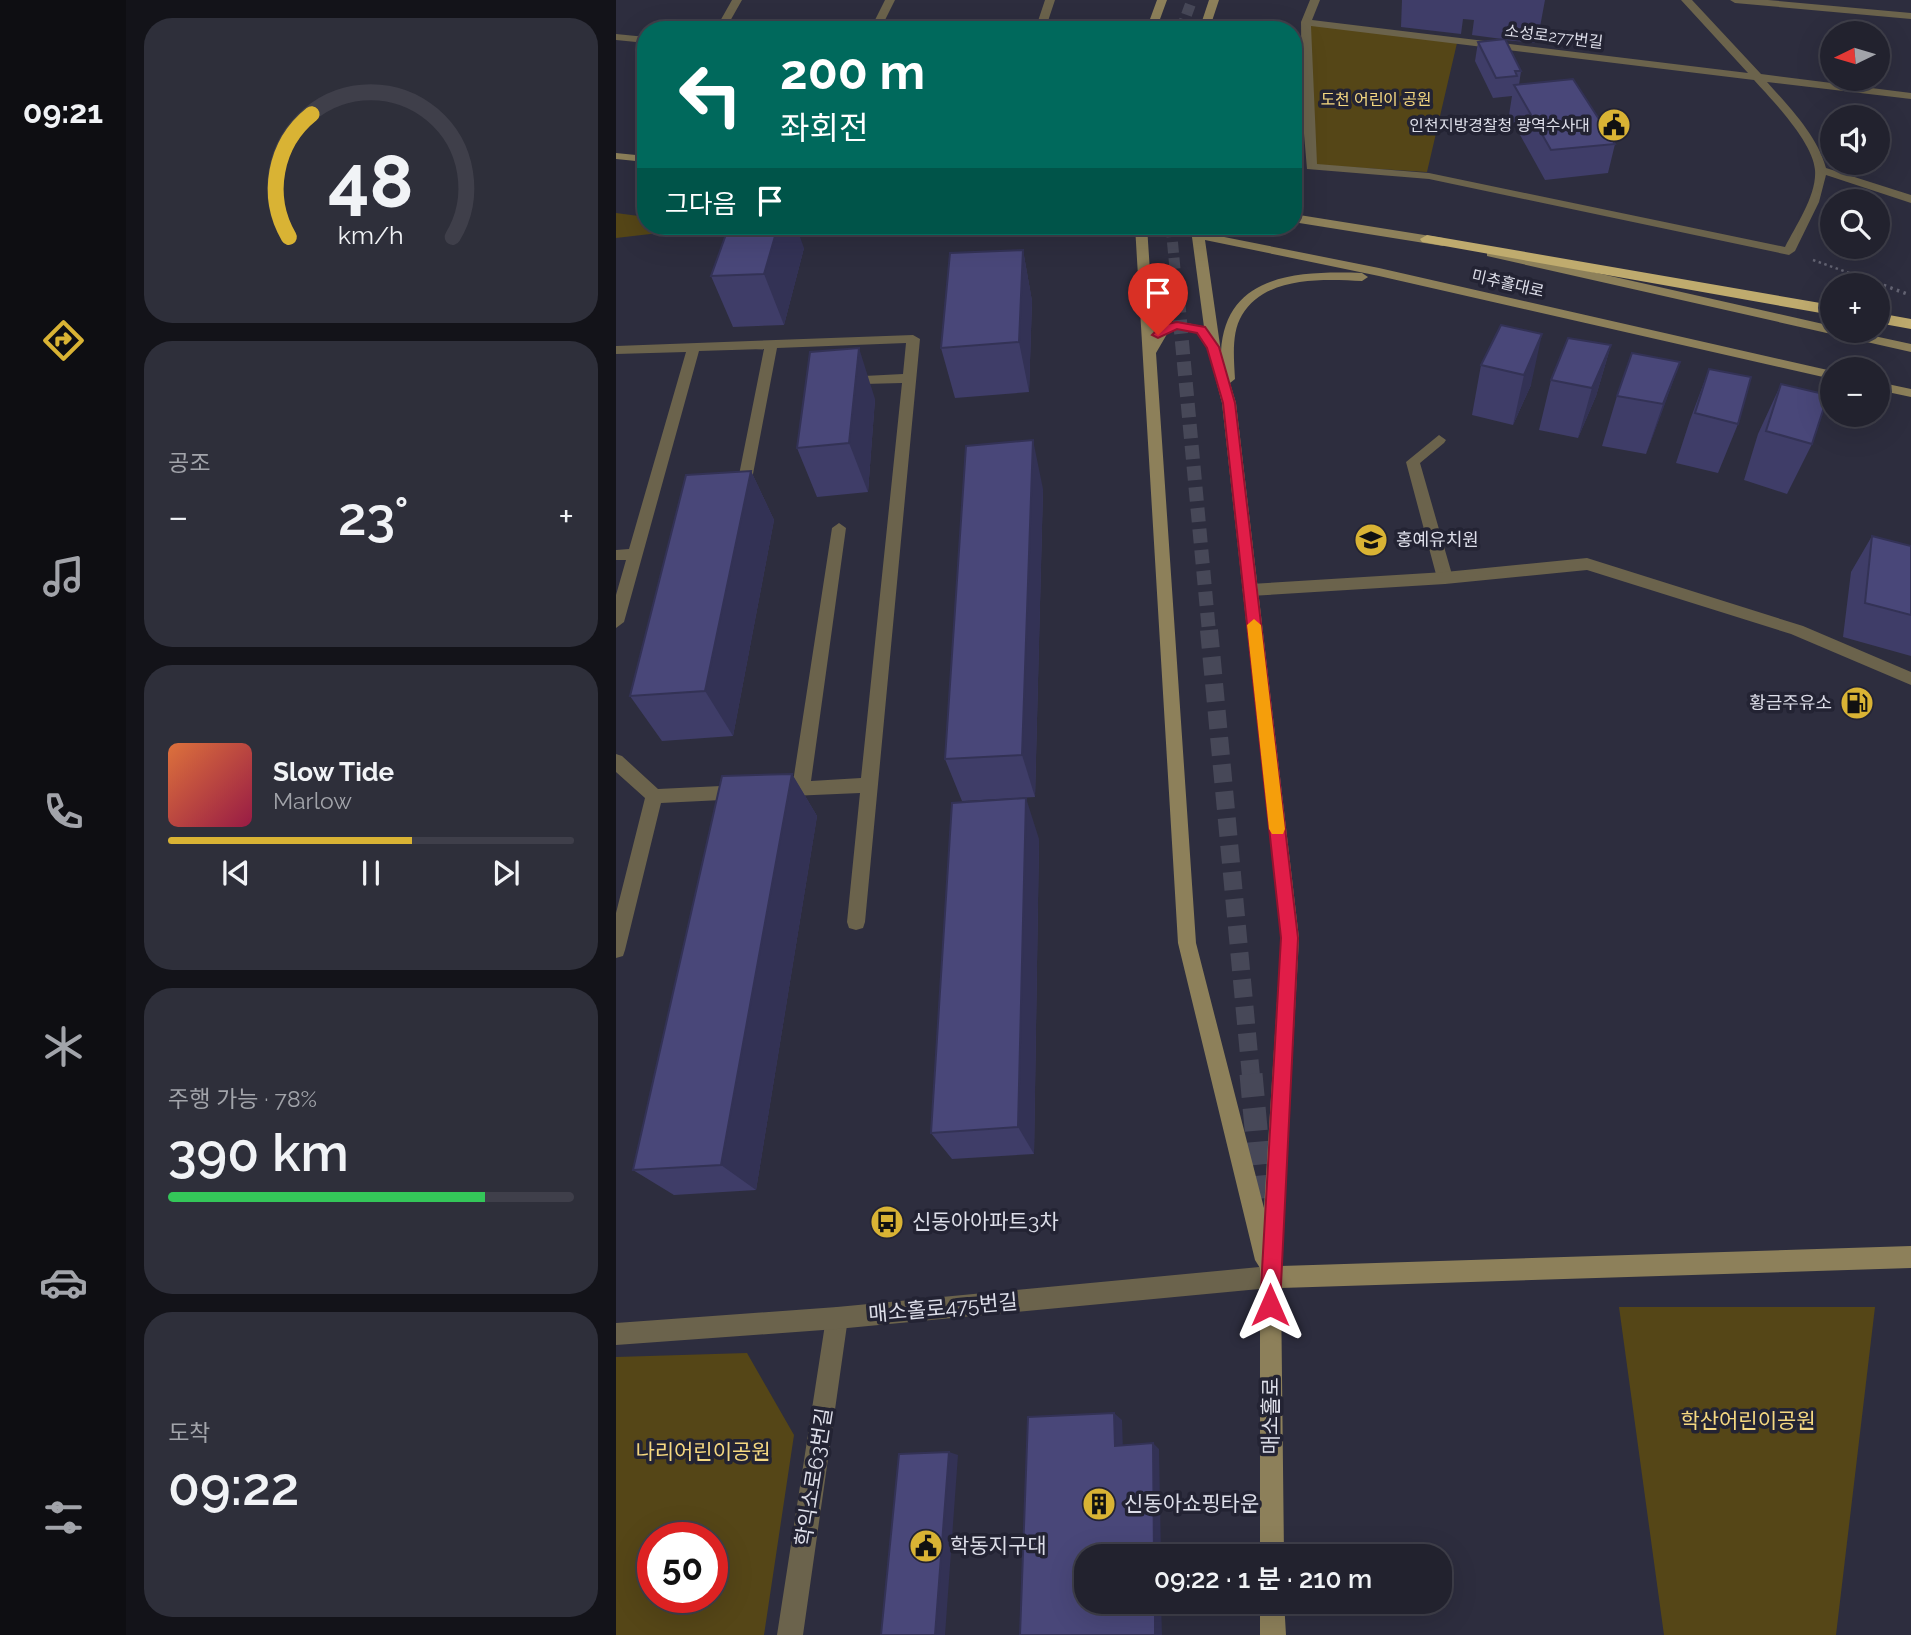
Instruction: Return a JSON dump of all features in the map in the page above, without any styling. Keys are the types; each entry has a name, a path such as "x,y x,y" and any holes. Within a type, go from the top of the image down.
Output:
{"highway":[{"path":"1427,239 1820,308"},
{"path":"1890,320 1911,324"}],"main road":[{"path":"1154,21 1162,0"},
{"path":"1207,21 1214,0"},
{"path":"616,156 637,158"},
{"name":"미추홀대로","path":"1302,219 1427,239 1820,327"},
{"path":"1142,235 1187,943 1270,1277"},
{"path":"1198,235 1213,347 1229,403"},
{"name":"미추홀대로","path":"1219,235 1820,372"},
{"path":"1270,1277 1290,938 1229,403 1229,333 1237,313 1255,295 1280,283 1351,276 1414,280"},
{"path":"1151,354 1162,331 1177,325 1201,330 1213,347"},
{"path":"1890,389 1911,393"},
{"path":"1270,1277 1911,1257"},
{"name":"매소홀로","path":"1270,1277 1272,1544"},
{"path":"1272,1614 1273,1635"}],"street":[{"path":"725,21 737,0"},
{"path":"880,21 890,0"},
{"path":"1043,21 1051,0"},
{"path":"1315,0 1306,22 1311,167 1429,176 1789,251 1809,213 1820,174"},
{"path":"1686,0 1758,77 1813,147 1820,167"},
{"path":"1735,0 1911,16"},
{"name":"소성로277번길","path":"1306,22 1911,96"},
{"path":"616,37 637,39"},
{"path":"1837,175 1911,199"},
{"path":"616,350 913,339 856,922"},
{"path":"741,499 771,344"},
{"path":"616,622 693,348"},
{"path":"864,380 909,378"},
{"path":"1439,440 1413,462 1445,578"},
{"path":"802,788 839,528"},
{"path":"616,555 635,554"},
{"path":"1250,590 1445,578 1587,564 1797,630 1911,679"},
{"path":"616,761 654,796 869,785"},
{"path":"616,950 654,796"},
{"name":"매소홀로475번길","path":"616,1334 837,1318 1270,1277"},
{"name":"학익소로63번길","path":"790,1635 837,1318"}],"path":[{"path":"1789,251 1911,296"}],"green space":[{"name":"도천 어린이 공원","path":"1307,23 1457,43 1427,172 1315,165"},
{"path":"616,213 637,216 637,235 642,235 616,238"},
{"name":"학산어린이공원","path":"1619,1307 1875,1307 1836,1635 1664,1635"},
{"name":"나리어린이공원","path":"747,1353 794,1435 764,1635 616,1635 616,1357"}],"building":[{"path":"1505,39 1521,71 1515,71 1517,76 1496,78 1478,42"},
{"path":"1573,79 1615,144 1551,150 1514,85"},
{"path":"726,235 775,235 764,274 711,276"},
{"path":"1023,250 1019,342 941,348 950,253"},
{"path":"1501,325 1542,334 1524,375 1481,365"},
{"path":"1568,338 1611,345 1592,388 1551,380"},
{"path":"859,348 849,443 797,448 810,352"},
{"path":"1632,353 1680,362 1663,404 1617,396"},
{"path":"1709,369 1751,377 1738,424 1695,413"},
{"path":"1781,384 1820,393 1820,420 1812,444 1766,431"},
{"path":"1033,440 1022,755 945,759 966,446"},
{"path":"751,471 705,691 630,696 686,475"},
{"path":"1872,536 1911,546 1911,615 1865,603"},
{"path":"792,774 721,1165 633,1170 722,776"},
{"path":"1026,798 1018,1127 931,1133 952,803"},
{"name":"신동아쇼핑타운","path":"1114,1413 1115,1446 1153,1443 1154,1544 1074,1544 1074,1614 1155,1614 1155,1635 1020,1635 1028,1417"},
{"name":"학동지구대","path":"949,1452 935,1635 881,1635 899,1454"}],"tunnel":[{"path":"1184,21 1192,0"},
{"path":"1172,235 1176,280"},
{"path":"1176,278 1209,632"},
{"path":"1209,630 1251,1076"},
{"path":"1251,1074 1265,1226"}],"slow traffic":[{"path":"1254,625 1277,829"}],"place":[{"name":"인천지방경찰청 광역수사대","path":"1614,125"},
{"name":"홍예유치원","path":"1371,540"},
{"name":"황금주유소","path":"1857,703"},
{"name":"신동아아파트3차","path":"887,1222"},
{"name":"신동아쇼핑타운","path":"1099,1504"},
{"name":"학동지구대","path":"926,1546"}],"route":[{"path":"1158,335 1166,327 1177,325 1201,330 1213,347 1229,403 1290,938 1270,1305"}]}
